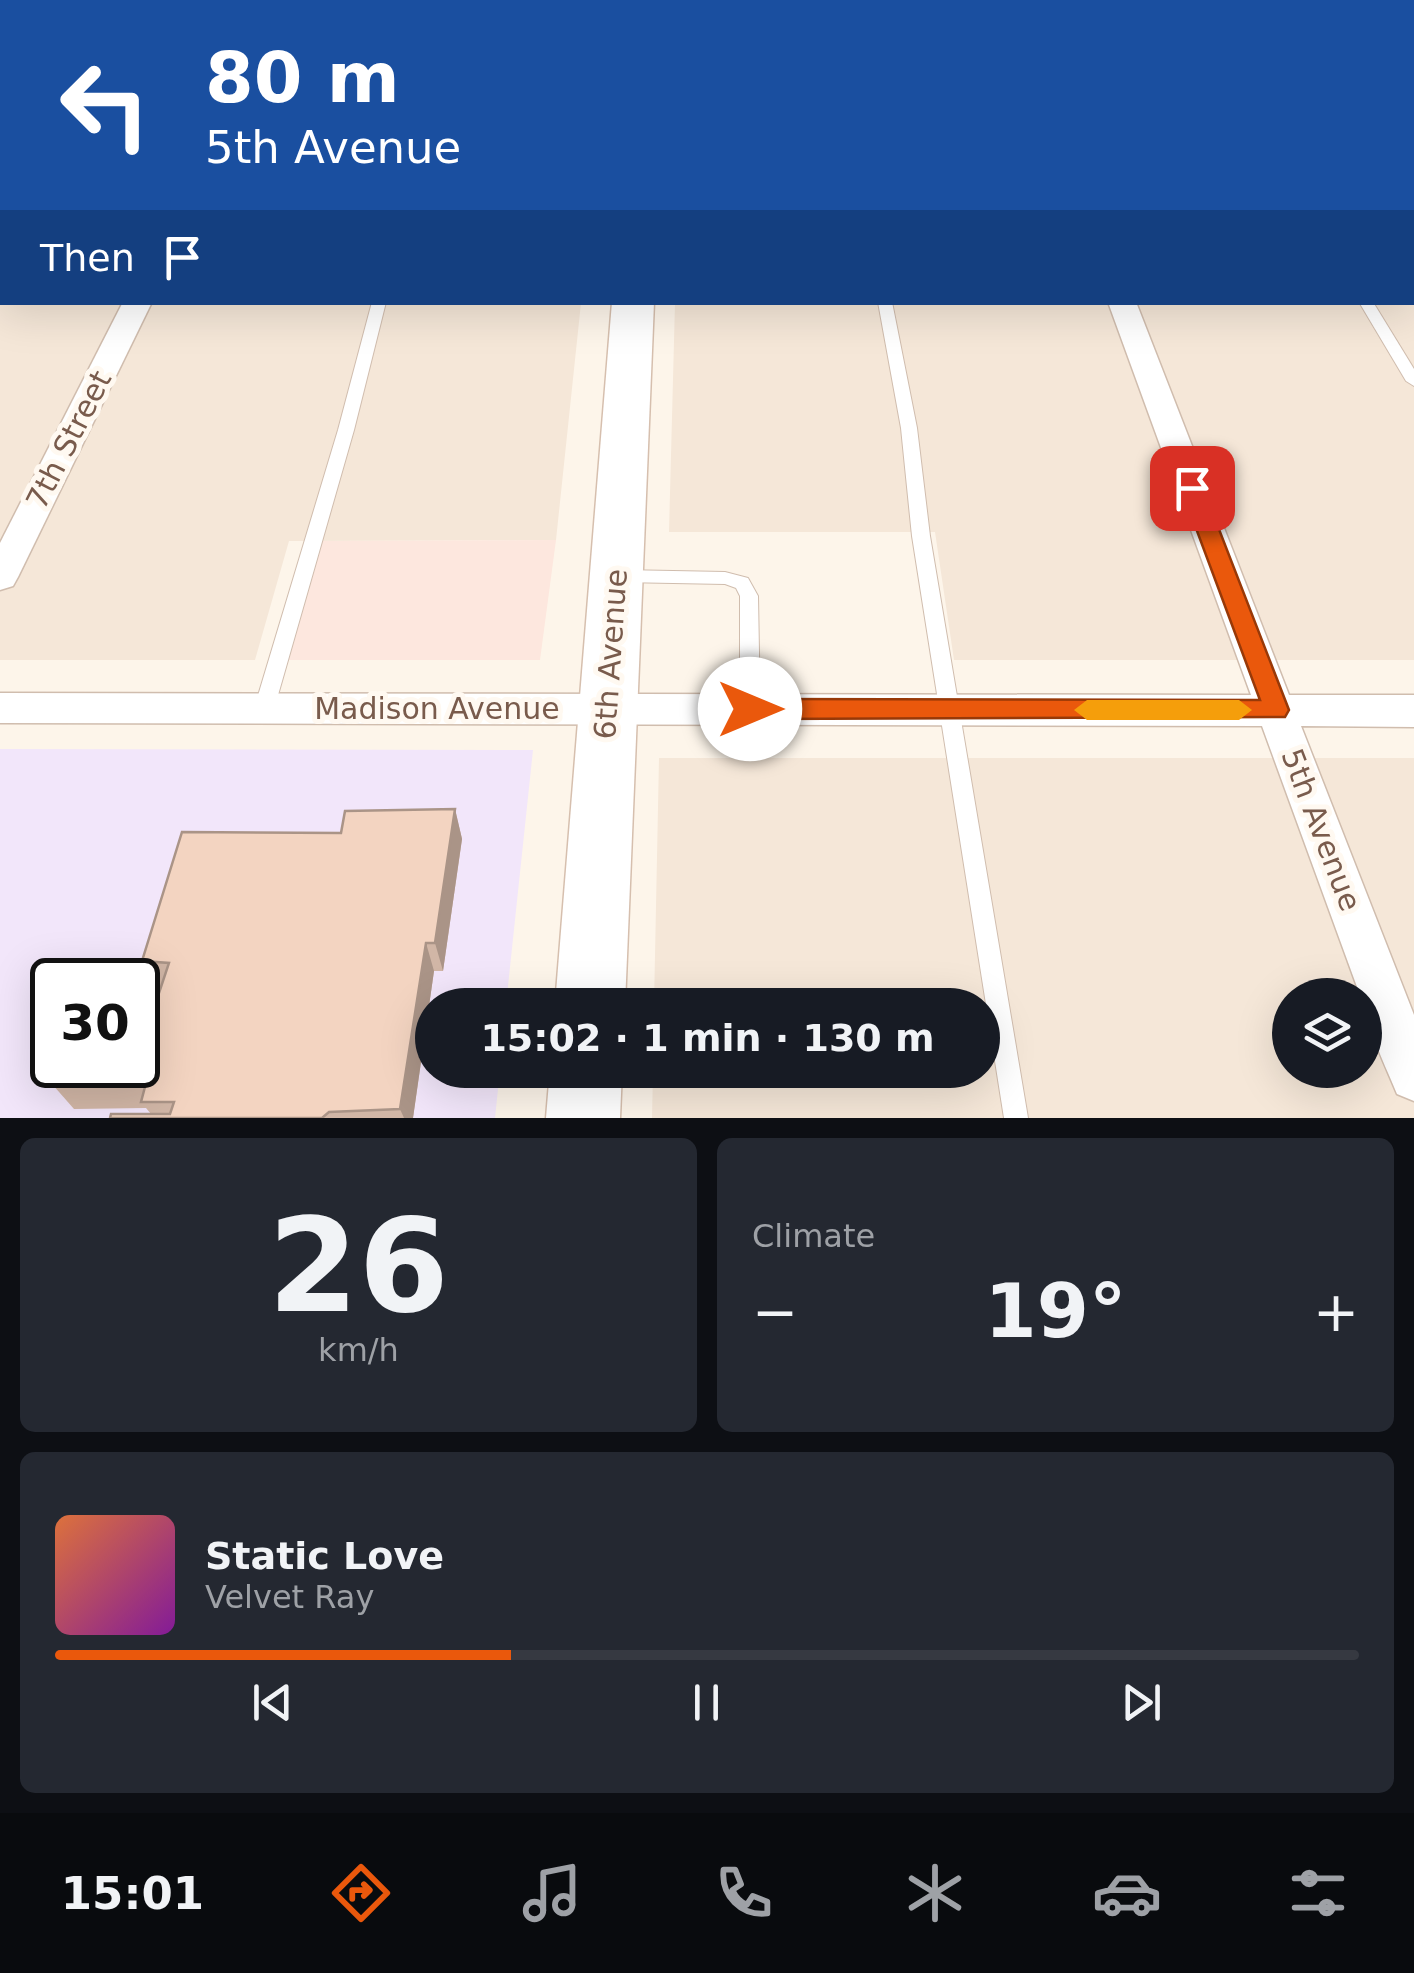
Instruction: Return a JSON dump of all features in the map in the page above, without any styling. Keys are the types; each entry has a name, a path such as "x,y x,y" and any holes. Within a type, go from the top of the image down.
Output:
{"main road":[{"name":"6th Avenue","path":"591,988 633,305"},
{"path":"583,1118 585,1088"}],"street":[{"name":"7th Street","path":"0,577 136,305"},
{"name":"5th Avenue","path":"1123,305 1414,1077"},
{"name":"Madison Avenue","path":"0,708 1414,711"}],"lane":[{"path":"264,709 346,430 377,305"},
{"path":"886,305 910,428 921,536 1016,1118"},
{"path":"1368,305 1414,381"},
{"path":"616,576 725,578 742,583 750,606 750,709"}],"shaded area":[{"path":"0,305 581,305 556,540 289,541 255,660 0,660"},
{"path":"675,305 1414,305 1414,660 954,660 935,532 669,532"},
{"path":"556,540 540,660 287,660 322,541"},
{"path":"0,749 533,750 508,988 415,988 415,1088 498,1088 495,1118 0,1118"},
{"path":"659,758 1414,758 1414,1118 652,1118 653,1088 1000,1088 1000,988 654,988"}],"building":[{"path":"455,809 435,943 426,943 419,988 415,988 415,1013 400,1109 329,1112 322,1118 110,1118 111,1114 170,1114 174,1102 141,1102 145,1088 160,1088 160,990 169,963 160,962 160,958 143,958 182,832 341,833 345,811"}],"slow traffic":[{"path":"1087,710 1239,710"}],"route":[{"path":"750,709 1276,710 1192,488"}]}
